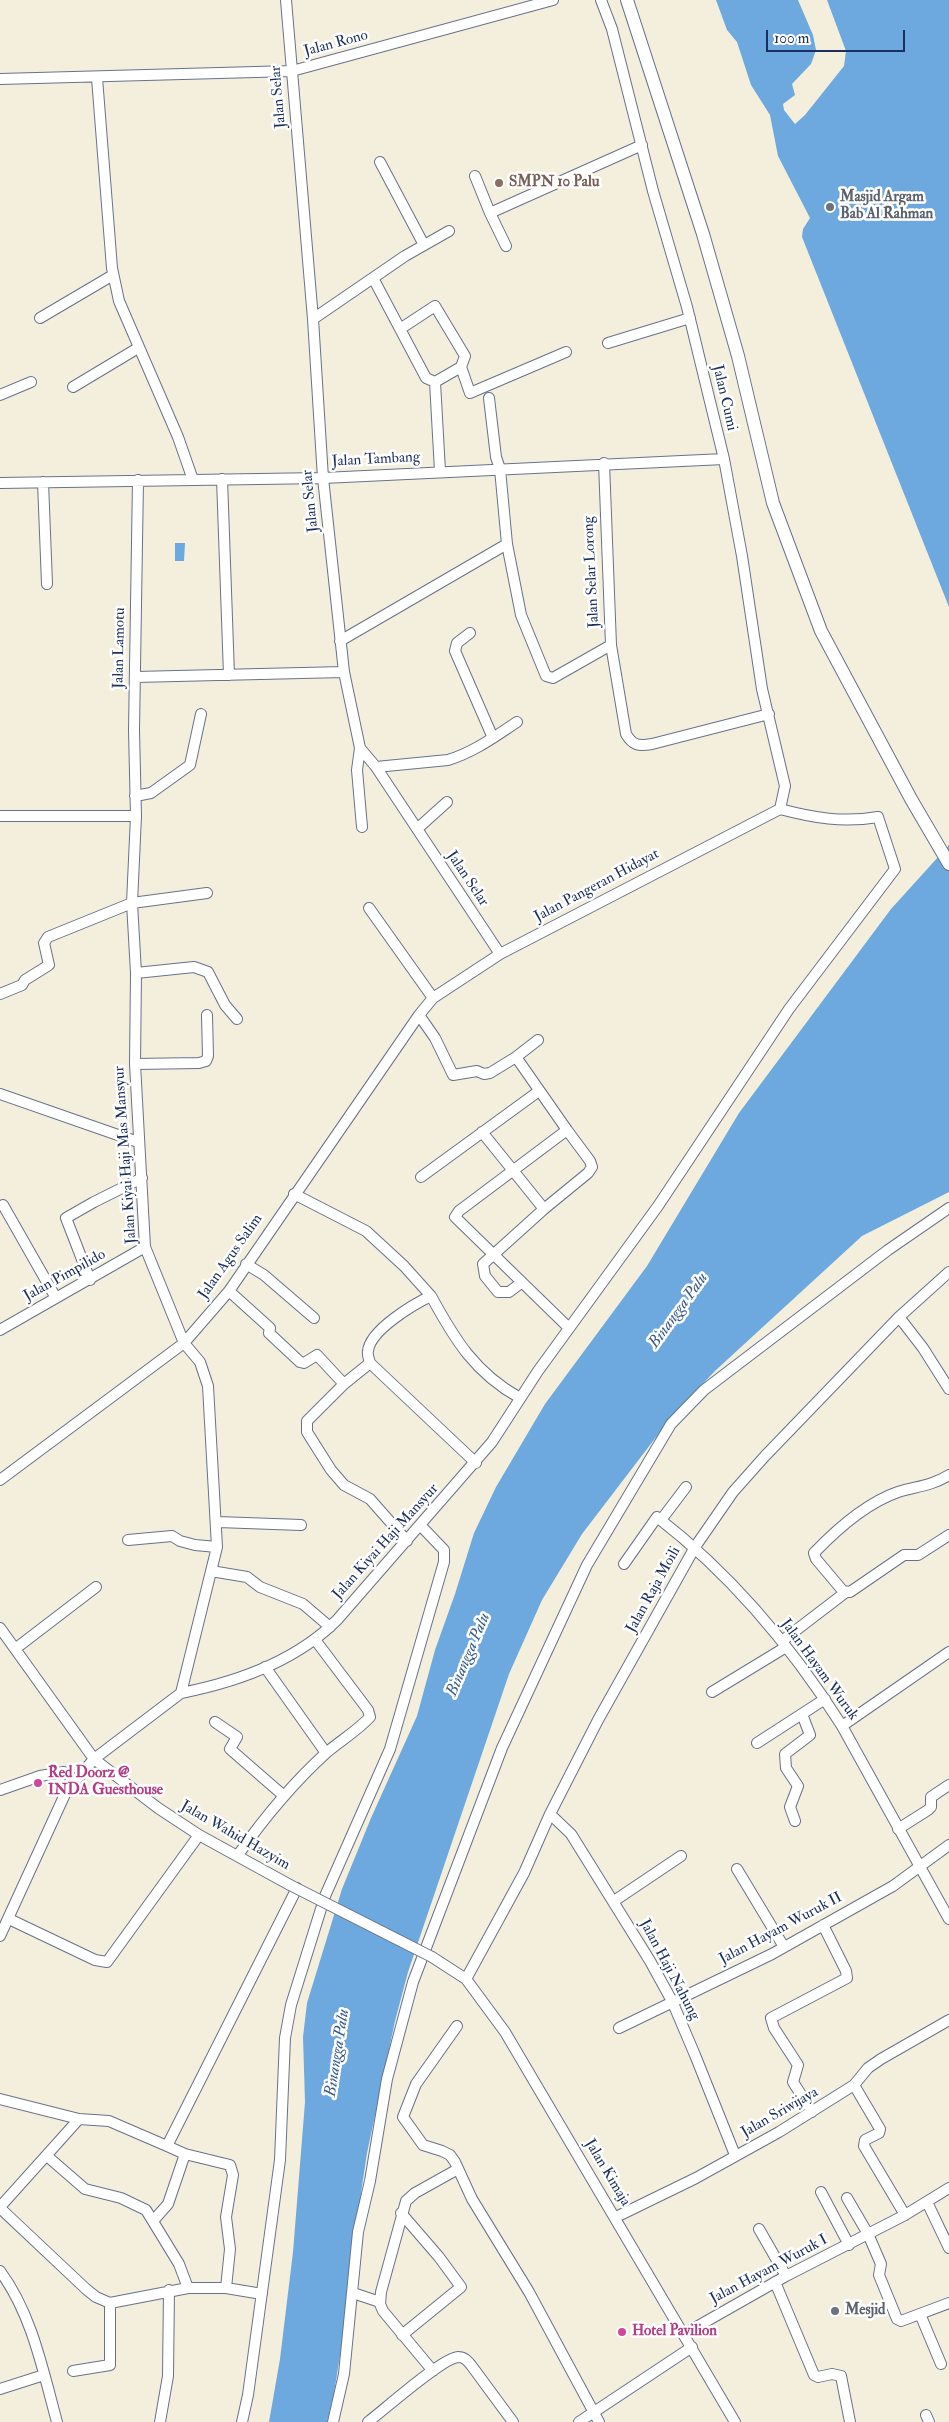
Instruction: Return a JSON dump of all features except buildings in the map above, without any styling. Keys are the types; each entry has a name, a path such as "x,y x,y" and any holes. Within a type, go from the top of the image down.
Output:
{"main road":[{"path":"627,0 706,243 738,356 773,503 822,631 911,798 949,864"}],"street":[{"name":"Jalan Selar","path":"286,0 313,319 323,478 344,672 360,748 376,767 500,954"},
{"name":"Jalan Rono","path":"0,79 97,78 213,72 292,71 553,0"},
{"name":"Jalan Cumi","path":"601,0 612,29 700,355 707,399 724,459 742,556 762,689 785,786 780,809"},
{"path":"97,78 113,275 119,301 178,437 193,480"},
{"path":"490,213 642,145"},
{"path":"380,162 424,245"},
{"path":"475,176 506,246"},
{"path":"313,319 373,278 448,231"},
{"path":"40,318 113,275"},
{"path":"373,278 426,378 435,382"},
{"path":"400,329 435,306 465,356 462,367 470,393 566,352"},
{"path":"608,343 690,318"},
{"path":"73,388 138,348"},
{"path":"435,382 456,368 462,367"},
{"path":"0,395 31,382"},
{"path":"435,382 440,471"},
{"name":"Jalan Selar Lorong","path":"489,398 496,457 500,469 507,544 521,615 546,676 553,678 611,646 604,463"},
{"name":"Jalan Tambang","path":"0,484 323,478 604,463 662,464 724,459"},
{"path":"222,479 229,675"},
{"name":"Jalan Lamotu","path":"136,816 135,678 138,480"},
{"path":"43,482 47,584"},
{"path":"340,641 507,544"},
{"path":"470,633 457,643 454,651 493,738"},
{"path":"611,646 626,734 631,742 638,745 652,744 769,714"},
{"path":"135,678 344,672"},
{"path":"135,796 151,793 190,765 201,714"},
{"path":"376,767 448,760 471,752 516,722"},
{"path":"360,748 357,770 362,827"},
{"path":"417,829 447,802"},
{"name":"Jalan Pangeran Hidayat","path":"433,998 500,954 780,809"},
{"name":"Jalan Kiyai Haji Mansyur","path":"181,1693 219,1685 265,1667 316,1640 330,1627 476,1463 502,1429 520,1398 569,1328 658,1206 789,1009 895,869 878,817 834,820 780,809"},
{"path":"0,816 136,816"},
{"name":"Jalan Kiyai Haji Mas Mansyur","path":"136,816 132,903 136,973 135,1064 145,1247 184,1343 200,1362 208,1386 218,1525 217,1545 212,1571 181,1693"},
{"path":"0,994 22,985 25,980 49,965 44,943 48,938 132,903 207,893"},
{"path":"369,908 433,998"},
{"path":"136,973 194,966 203,969 208,972 225,1005 237,1019"},
{"name":"Jalan Agus Salim","path":"0,1480 184,1343 228,1291 294,1194 433,998"},
{"path":"135,1064 199,1063 206,1061 208,1056 207,1015"},
{"path":"419,1016 435,1038 454,1075 477,1070 487,1074 516,1057 538,1040"},
{"path":"516,1057 590,1161 592,1167 588,1173 491,1254 483,1264 485,1276 498,1292 506,1293 521,1283"},
{"path":"421,1178 539,1090"},
{"path":"0,1094 138,1142"},
{"path":"567,1130 455,1215 458,1222 569,1328"},
{"path":"482,1132 544,1209"},
{"path":"90,1280 66,1218 142,1178"},
{"path":"294,1194 366,1231 404,1266 431,1296 458,1344 483,1372 502,1388 520,1398"},
{"path":"3,1205 56,1298"},
{"path":"334,2421 344,2374 358,2232 370,2181 377,2130 398,2033 413,1982 502,1748 587,1565 671,1424 704,1390 888,1250 949,1208"},
{"name":"Jalan Pimpilido","path":"0,1330 145,1247"},
{"path":"246,1264 264,1275 314,1318"},
{"name":"Jalan Raja Moili","path":"466,1979 524,1873 550,1814 598,1720 695,1546 748,1474 899,1317 949,1272"},
{"path":"228,1291 270,1328 269,1333 300,1362 304,1363 317,1355 344,1384"},
{"path":"431,1296 398,1315 374,1339 368,1351 370,1362 476,1463"},
{"path":"899,1317 949,1389"},
{"path":"370,1362 344,1384 308,1421 307,1432 316,1449 344,1486 370,1499 407,1541"},
{"path":"846,1592 816,1559 814,1553 861,1512 876,1502 899,1492 931,1485 949,1475"},
{"path":"624,1564 657,1517 661,1520 686,1487"},
{"name":"Jalan Hayam Wuruk","path":"661,1520 695,1546 733,1584 784,1644 825,1699 842,1726 949,1919"},
{"path":"218,1525 301,1525"},
{"path":"242,2422 280,2160 285,2038 291,2005 324,1896 390,1748 445,1555 441,1546 436,1544 421,1526"},
{"path":"712,1692 784,1644 846,1592 856,1590 904,1555 918,1555 949,1535"},
{"path":"128,1540 172,1536 180,1541 195,1545 217,1545"},
{"path":"212,1571 247,1577 260,1587 303,1604 330,1627"},
{"path":"15,1649 96,1587"},
{"name":"Jalan Wahid Hazyim","path":"0,1628 94,1759 158,1808 199,1835 294,1887 432,1957"},
{"path":"238,1855 261,1822 284,1796 326,1753 364,1723 370,1713 316,1640"},
{"path":"842,1726 949,1652"},
{"path":"265,1667 326,1753"},
{"path":"0,1936 58,1810 74,1780 94,1759 181,1693"},
{"path":"757,1743 825,1699"},
{"path":"795,1821 790,1807 798,1786 786,1768 785,1754 810,1735 802,1714"},
{"path":"215,1722 237,1738 230,1749 284,1796"},
{"path":"0,1790 40,1776 64,1772 74,1780"},
{"path":"898,1829 928,1810 931,1807 931,1797 949,1785"},
{"name":"Jalan Haji Nahung","path":"550,1814 571,1834 614,1901 672,2001 736,2155"},
{"path":"9,1919 104,1963 107,1962 199,1835"},
{"name":"Jalan Hayam Wuruk II","path":"619,2028 637,2021 672,2001 784,1947 893,1886 949,1845"},
{"path":"614,1901 681,1856"},
{"path":"737,1869 784,1947"},
{"path":"167,2146 294,1887"},
{"path":"812,2112 792,2078 798,2065 774,2028 771,2018 847,1978 846,1971 822,1925"},
{"name":"Jalan Kimaja","path":"432,1957 466,1979 505,2032 735,2422"},
{"name":"Jalan Sriwijaya","path":"616,2218 696,2178 812,2112 854,2085 868,2068 881,2059 949,2020"},
{"path":"457,2026 416,2084 403,2115 421,2143 450,2155 489,2230 529,2292 600,2422"},
{"path":"854,2085 880,2130 879,2133 866,2140 864,2146 905,2215"},
{"path":"0,2099 80,2119 109,2121 185,2154 230,2165 233,2171 226,2217 230,2249 226,2288"},
{"path":"80,2119 0,2208 86,2289 96,2297 110,2303 169,2290 188,2288 226,2288 262,2294"},
{"path":"152,2221 168,2204 185,2154"},
{"path":"47,2156 85,2189 130,2201 146,2210 179,2264 188,2288"},
{"path":"434,2371 383,2311 380,2302 396,2241 401,2213 406,2201 415,2193 458,2169"},
{"name":"Jalan Hayam Wuruk I","path":"684,2334 786,2276 905,2215 949,2188"},
{"path":"820,2192 849,2245"},
{"path":"847,2198 868,2234 881,2264 879,2275 894,2316 901,2321 949,2303"},
{"path":"927,2202 949,2248"},
{"path":"401,2213 439,2257 461,2287 402,2335"},
{"path":"758,2229 786,2276"},
{"path":"0,2271 10,2284 21,2308 44,2375 57,2422"},
{"path":"776,2282 814,2375 818,2377 832,2374 841,2376 850,2422"},
{"path":"160,2422 168,2376 169,2290"},
{"path":"353,2293 380,2302"},
{"path":"73,2371 110,2365 110,2303"},
{"path":"920,2314 941,2364"},
{"path":"579,2422 692,2347"},
{"path":"368,2422 453,2358 465,2358 513,2422"},
{"path":"0,2389 44,2375"}],"water":[{"path":"716,0 949,0 949,607 802,237 803,229 810,218 778,156 770,115 751,85 737,42 727,30"},
{"path":"175,543 185,543 184,561 175,561"},
{"name":"Binangga Palu","path":"949,845 949,1192 862,1236 716,1370 676,1411 582,1534 542,1600 509,1674 408,1972 395,2021 367,2153 361,2193 355,2261 334,2393 327,2422 269,2422 280,2359 293,2252 305,2102 303,2037 307,2003 342,1889 371,1818 417,1716 435,1650 474,1533 496,1487 545,1404 647,1266 739,1113 891,909"}],"pier":[{"path":"798,0 827,0 846,51 844,66 805,115 795,124 784,110 783,104 795,95 792,84 811,64 816,50 813,35"}],"place":[{"name":"SMPN 10 Palu","path":"499,183"},
{"name":"Masjid Argam Bab Al Rahman","path":"830,207"},
{"name":"Red Doorz @ INDA Guesthouse","path":"38,1783"},
{"name":"Mesjid","path":"835,2311"},
{"name":"Hotel Pavilion","path":"622,2332"}]}
